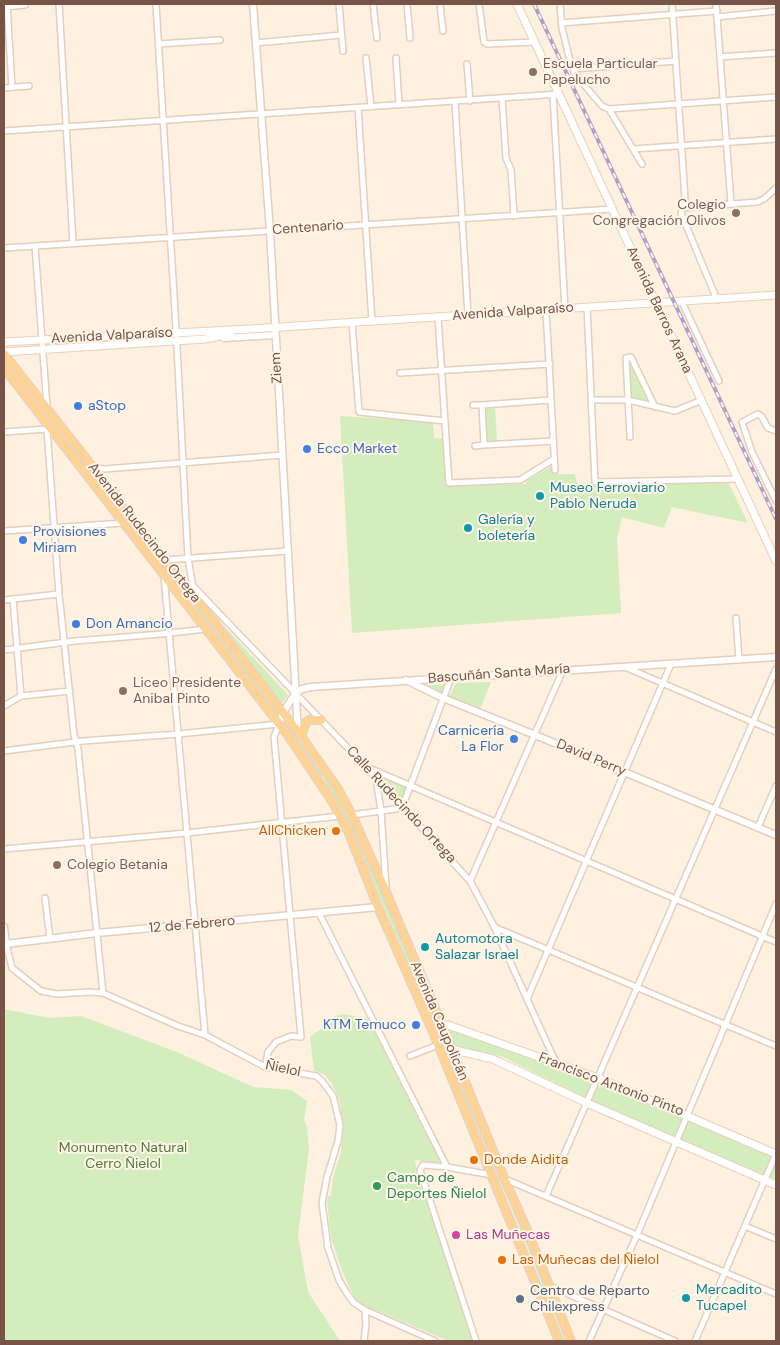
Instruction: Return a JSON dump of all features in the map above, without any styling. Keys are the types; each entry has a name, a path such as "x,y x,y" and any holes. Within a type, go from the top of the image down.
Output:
{"main road":[{"name":"Avenida Barros Arana","path":"517,4 536,42 556,95 613,209 776,561"},
{"name":"Avenida Valparaíso","path":"4,353 250,329 275,331 372,321 776,296"},
{"name":"Avenida Valparaíso","path":"4,342 42,339 177,337 205,339 250,329"},
{"name":"Avenida Rudecindo Ortega","path":"4,353 283,713"},
{"name":"Avenida Rudecindo Ortega","path":"4,368 49,430 125,523 279,724"},
{"name":"Avenida Caupolicán","path":"283,713 338,789 352,815 452,1049 571,1341"},
{"path":"299,734 306,722 321,720"},
{"name":"Avenida Caupolicán","path":"279,724 302,754 340,816 437,1042 559,1341"},
{"path":"332,801 345,812 352,815"},
{"path":"378,908 392,913 399,924"},
{"path":"399,954 410,950"},
{"name":"Francisco Antonio Pinto","path":"442,1025 448,1025 598,1078 687,1114 776,1154"},
{"path":"437,1042 452,1049"},
{"name":"Francisco Antonio Pinto","path":"452,1049 493,1059 776,1185"},
{"path":"492,1175 500,1178 507,1186"},
{"path":"532,1274 540,1282 550,1286"}],"street":[{"path":"59,4 73,243"},
{"path":"156,4 177,337 188,559 194,598"},
{"name":"Ziem","path":"253,4 270,231 299,734"},
{"path":"339,4 343,51"},
{"path":"374,4 377,38"},
{"path":"407,4 410,38"},
{"path":"440,4 443,31"},
{"path":"479,4 484,42 487,44 536,42"},
{"path":"560,4 561,22 573,69 602,106 609,109 776,97"},
{"path":"672,4 685,199 682,208 682,219 717,300"},
{"path":"716,4 731,203"},
{"path":"12,87 6,6 25,5"},
{"path":"561,22 672,14 776,12"},
{"path":"256,42 341,35"},
{"path":"158,44 220,40"},
{"path":"720,57 776,53"},
{"path":"366,58 370,107"},
{"path":"396,58 398,105"},
{"path":"573,69 676,62"},
{"path":"467,64 470,101"},
{"path":"4,88 29,86"},
{"path":"4,131 556,95 559,213 565,309"},
{"path":"502,98 506,158 511,170 514,216"},
{"path":"455,102 468,315"},
{"path":"358,108 372,321"},
{"path":"609,109 642,164"},
{"path":"634,150 776,139"},
{"path":"682,208 762,201 776,188"},
{"name":"Centenario","path":"4,248 613,209"},
{"path":"35,246 47,410"},
{"path":"682,302 719,381"},
{"path":"587,307 595,482 738,479"},
{"path":"546,310 555,470"},
{"path":"438,318 449,483 520,480 554,460"},
{"path":"352,323 359,412 445,421"},
{"name":"Avenida Valparaíso","path":"205,339 275,331"},
{"path":"630,437 626,358 631,357 655,407"},
{"path":"400,373 550,364"},
{"path":"473,405 551,400"},
{"path":"592,400 628,400 675,411 702,400"},
{"path":"482,405 484,445"},
{"path":"776,431 768,428 762,417 758,414 742,422 752,452 776,502"},
{"path":"4,432 49,430 59,594 89,841 103,992"},
{"path":"475,446 553,441"},
{"path":"92,466 109,468 282,455"},
{"path":"103,482 109,468"},
{"path":"4,531 125,523"},
{"path":"165,560 288,551"},
{"path":"164,574 205,1035"},
{"name":"Calle Rudecindo Ortega","path":"192,585 376,777 470,881 494,926 556,1063"},
{"path":"4,600 59,594"},
{"path":"13,599 21,696"},
{"path":"736,618 739,660"},
{"path":"4,650 65,642 169,634 206,629"},
{"name":"Bascuñán Santa María","path":"296,692 311,687 406,680 776,657"},
{"path":"527,999 671,664"},
{"path":"624,667 776,732"},
{"path":"546,1196 776,669"},
{"path":"470,881 563,670"},
{"path":"352,815 402,808 451,678"},
{"name":"David Perry","path":"406,680 443,698 535,734 776,835"},
{"path":"4,706 21,696 70,691"},
{"path":"265,1067 268,1052 276,1042 291,1036 301,1037 274,737 283,713 296,692"},
{"path":"5,749 279,724"},
{"path":"366,767 776,942"},
{"path":"376,777 381,811 386,892"},
{"path":"758,827 776,786"},
{"path":"4,849 187,833 340,816"},
{"path":"45,898 50,939"},
{"path":"590,1341 637,1235 776,904"},
{"name":"12 de Febrero","path":"6,944 97,933 378,908"},
{"path":"319,913 447,1167"},
{"path":"494,926 776,1046"},
{"path":"4,927 6,944"},
{"name":"Ñielol","path":"6,944 12,968 41,991 57,994 103,992 178,1026 205,1035 265,1067 316,1076 325,1084 333,1096 338,1111 340,1132 322,1203 326,1236 339,1280 354,1303 365,1310 435,1341"},
{"path":"410,1056 437,1042"},
{"path":"695,1341 776,1154"},
{"path":"476,1341 420,1170 423,1165 492,1175"},
{"path":"504,1178 776,1294"},
{"path":"746,1226 776,1239"},
{"path":"550,1286 675,1341"},
{"path":"364,1341 365,1310"}],"green space":[{"path":"4,360 94,473 296,735 335,791 384,893 570,1341 565,1341 497,1172 350,827 323,778 4,363"},
{"path":"631,361 651,402 630,397"},
{"path":"495,406 497,442 486,443 484,407"},
{"path":"340,416 433,422 434,438 443,439 446,486 526,484 526,481 553,466 553,474 575,474 577,484 728,482 748,523 672,507 664,528 622,517 617,539 621,613 352,633"},
{"path":"195,591 224,626 288,695 281,705 266,682 196,597"},
{"path":"491,682 480,709 449,697 457,683"},
{"path":"445,684 442,694 422,686"},
{"path":"378,776 407,786 401,801"},
{"name":"Monumento Natural Cerro Ñielol","path":"4,1009 49,1018 81,1016 179,1053 253,1087 291,1090 307,1101 304,1120 307,1127 309,1149 298,1235 308,1292 340,1341 4,1341"},
{"name":"Campo de Deportes Ñielol","path":"345,1014 372,1020 443,1163 415,1160 417,1172 472,1341 449,1341 356,1302 343,1273 331,1238 327,1201 328,1196 331,1196 333,1177 341,1153 343,1123 339,1100 332,1084 325,1075 314,1071 310,1037 335,1016"},
{"path":"448,1028 587,1077 776,1156 776,1180 597,1104 503,1057 452,1045 445,1030"}],"railway":[{"path":"534,4 776,519"}],"place":[{"name":"Escuela Particular Papelucho","path":"533,72"},
{"name":"Colegio Congregación Olivos","path":"736,213"},
{"name":"aStop","path":"78,406"},
{"name":"Ecco Market","path":"307,449"},
{"name":"Museo Ferroviario Pablo Neruda","path":"540,496"},
{"name":"Galería y boletería","path":"468,528"},
{"name":"Provisiones Miriam","path":"23,540"},
{"name":"Don Amancio","path":"76,624"},
{"name":"Liceo Presidente Anibal Pinto","path":"123,691"},
{"name":"Carnicería La Flor","path":"514,739"},
{"name":"AllChicken","path":"336,831"},
{"name":"Colegio Betania","path":"57,865"},
{"name":"Automotora Salazar Israel","path":"425,947"},
{"name":"KTM Temuco","path":"416,1025"},
{"name":"Donde Aidita","path":"474,1160"},
{"name":"Campo de Deportes Ñielol","path":"377,1186"},
{"name":"Las Muñecas","path":"456,1235"},
{"name":"Las Muñecas del Ñielol","path":"502,1260"},
{"name":"Mercadito Tucapel","path":"686,1298"},
{"name":"Centro de Reparto Chilexpress","path":"520,1299"}]}
